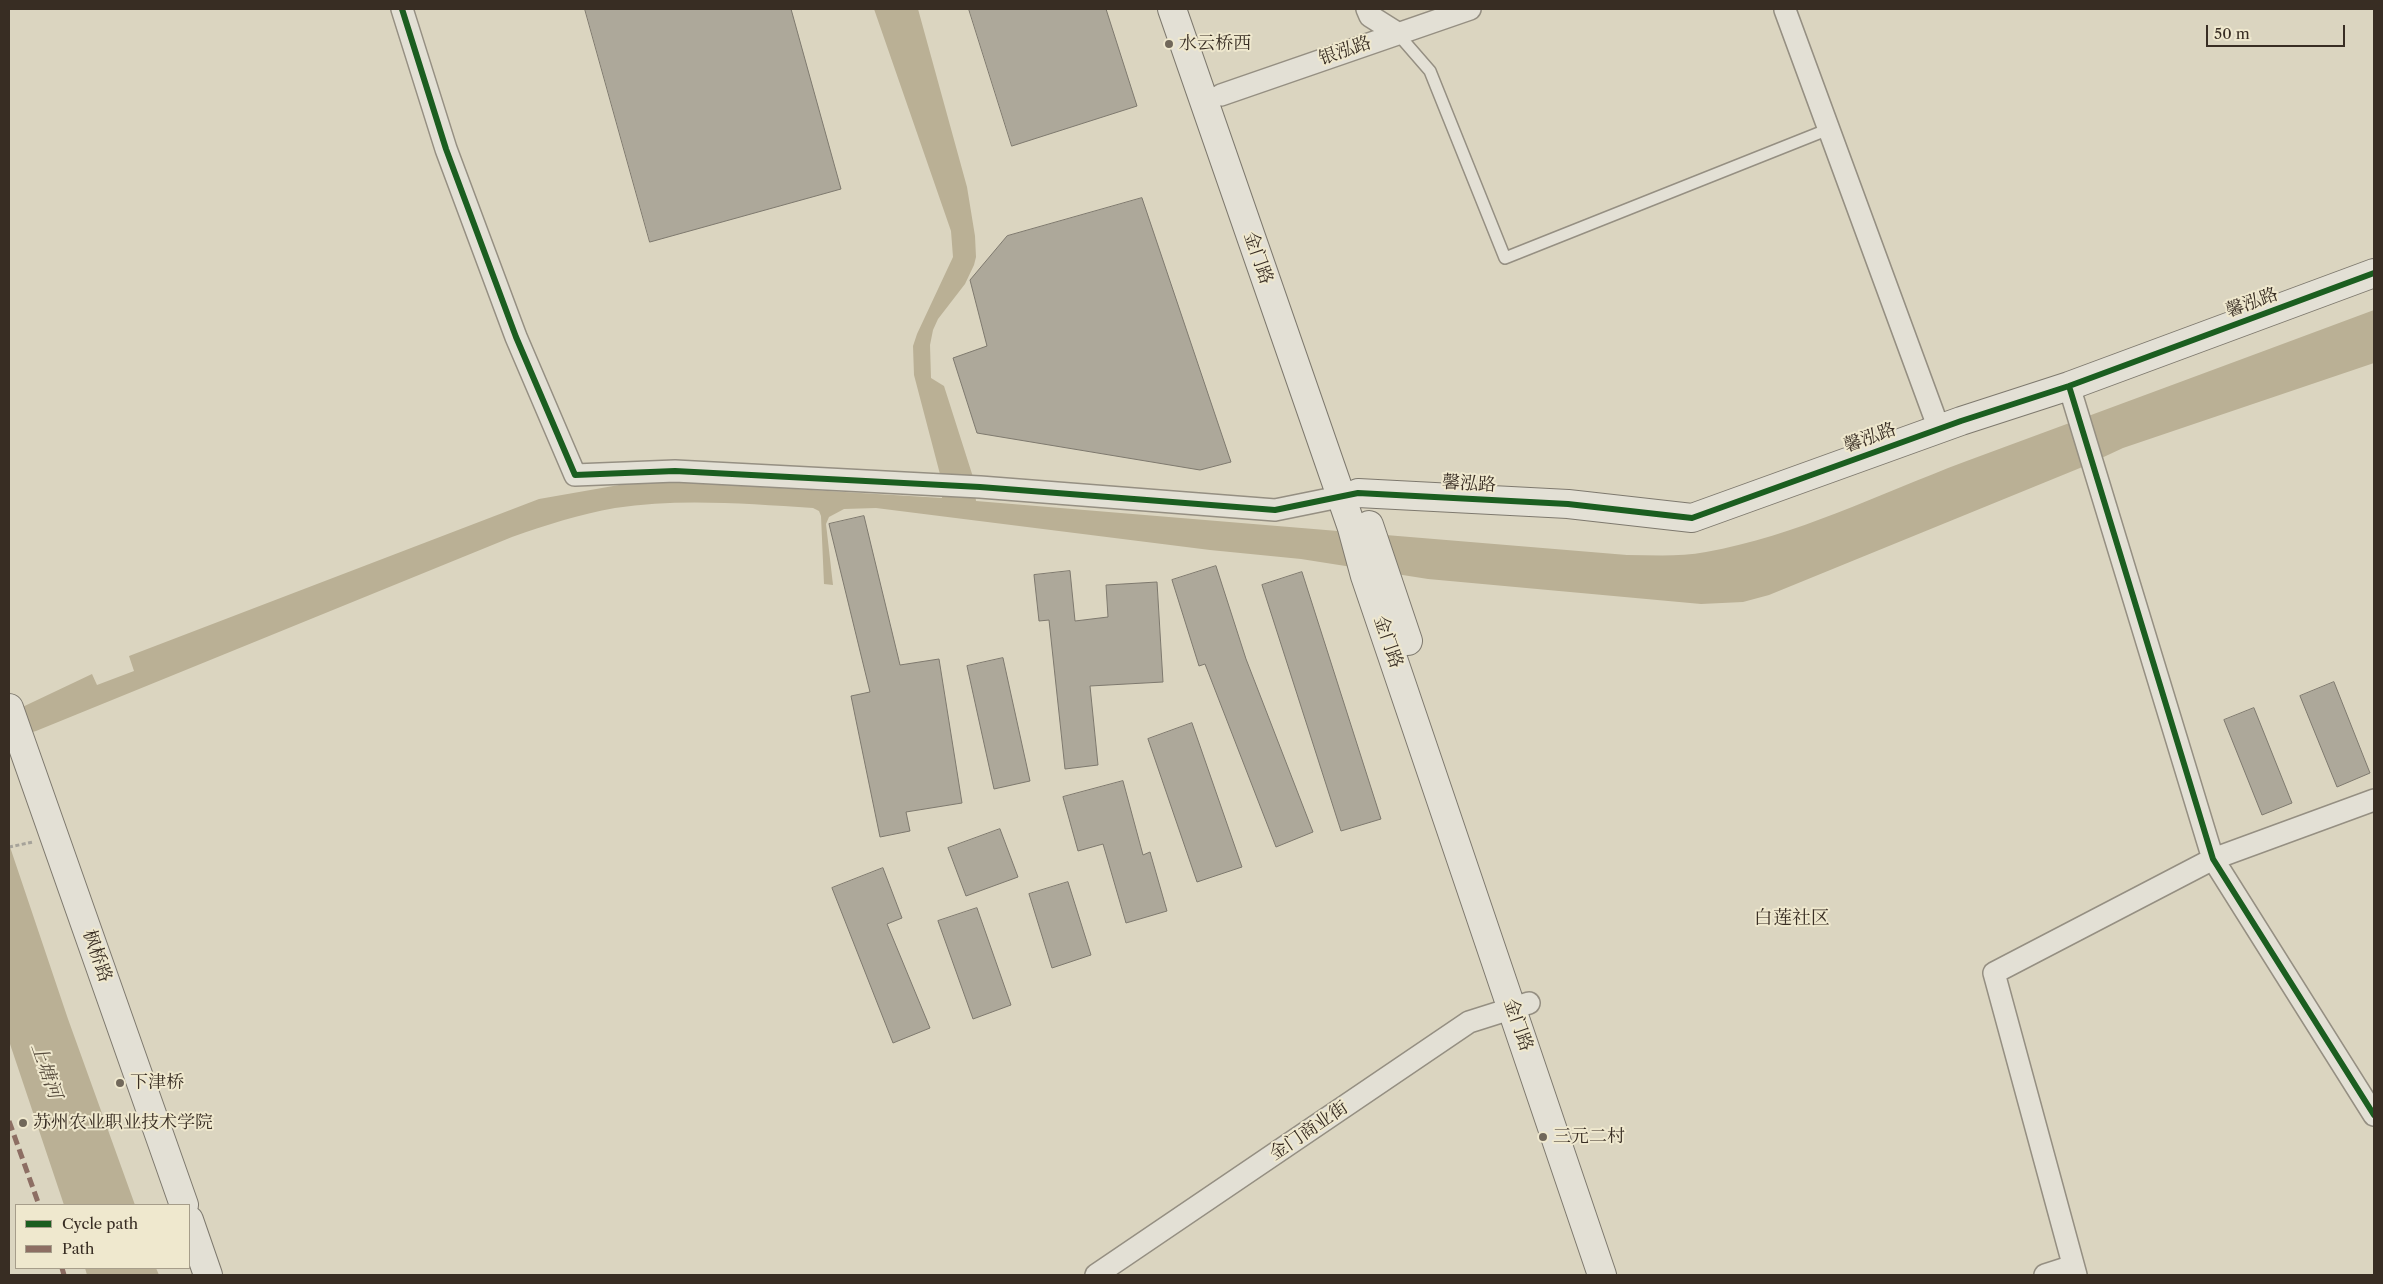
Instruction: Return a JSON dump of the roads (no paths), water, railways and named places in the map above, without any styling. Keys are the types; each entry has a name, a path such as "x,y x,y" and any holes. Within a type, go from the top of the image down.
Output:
{"main road":[{"name":"金门路","path":"1172,9 1362,530 1521,1006 1621,1275"},
{"name":"金门路","path":"1191,9 1221,95 1349,495"},
{"name":"馨泓路","path":"1349,495 1568,504 1692,518 1939,429 2072,397 2374,273"},
{"name":"枫桥路","path":"9,708 184,1204"},
{"name":"金门路","path":"1521,1006 1602,1275"},
{"path":"190,1223 208,1275"}],"street":[{"path":"402,9 446,149 516,337 576,475 675,471 980,487 1274,510 1349,495"},
{"path":"1367,9 1370,16 1397,33"},
{"name":"银泓路","path":"1221,95 1470,9"},
{"path":"1785,9 1939,429"},
{"path":"2072,397 2213,859 2374,1115"},
{"path":"2045,1275 2075,1270 1994,973 2213,859 2374,800"},
{"name":"金门商业街","path":"1096,1275 1470,1022 1521,1006"}],"lane":[{"path":"1397,33 1430,71 1505,258 1829,129"}],"water":[{"path":"874,9 918,9 967,187 975,236 976,257 965,284 938,319 933,330 930,345 931,378 944,386 973,477 976,501 1627,555 1686,555 1739,545 1805,525 1964,462 2374,310 2374,363 2123,448 2080,468 1769,595 1743,602 1701,604 1428,579 1301,559 1210,550 876,508 844,509 829,517 826,524 833,585 824,584 821,516 819,511 813,508 714,503 664,503 615,508 589,513 512,537 36,731 9,739 14,711 92,674 97,685 134,671 129,656 539,499 619,485 665,481 942,498 941,478 914,375 913,346 953,257 951,231"},
{"name":"上塘河","path":"9,844 68,1019 135,1204 64,1204 9,1041"},
{"path":"85,1269 156,1269 159,1275 87,1275"}],"place":[{"name":"水云桥西","path":"1169,44"},
{"name":"下津桥","path":"120,1083"},
{"name":"苏州农业职业技术学院","path":"23,1123"},
{"name":"三元二村","path":"1543,1137"}],"district":[{"name":"白莲社区","path":"1792,919"}]}
